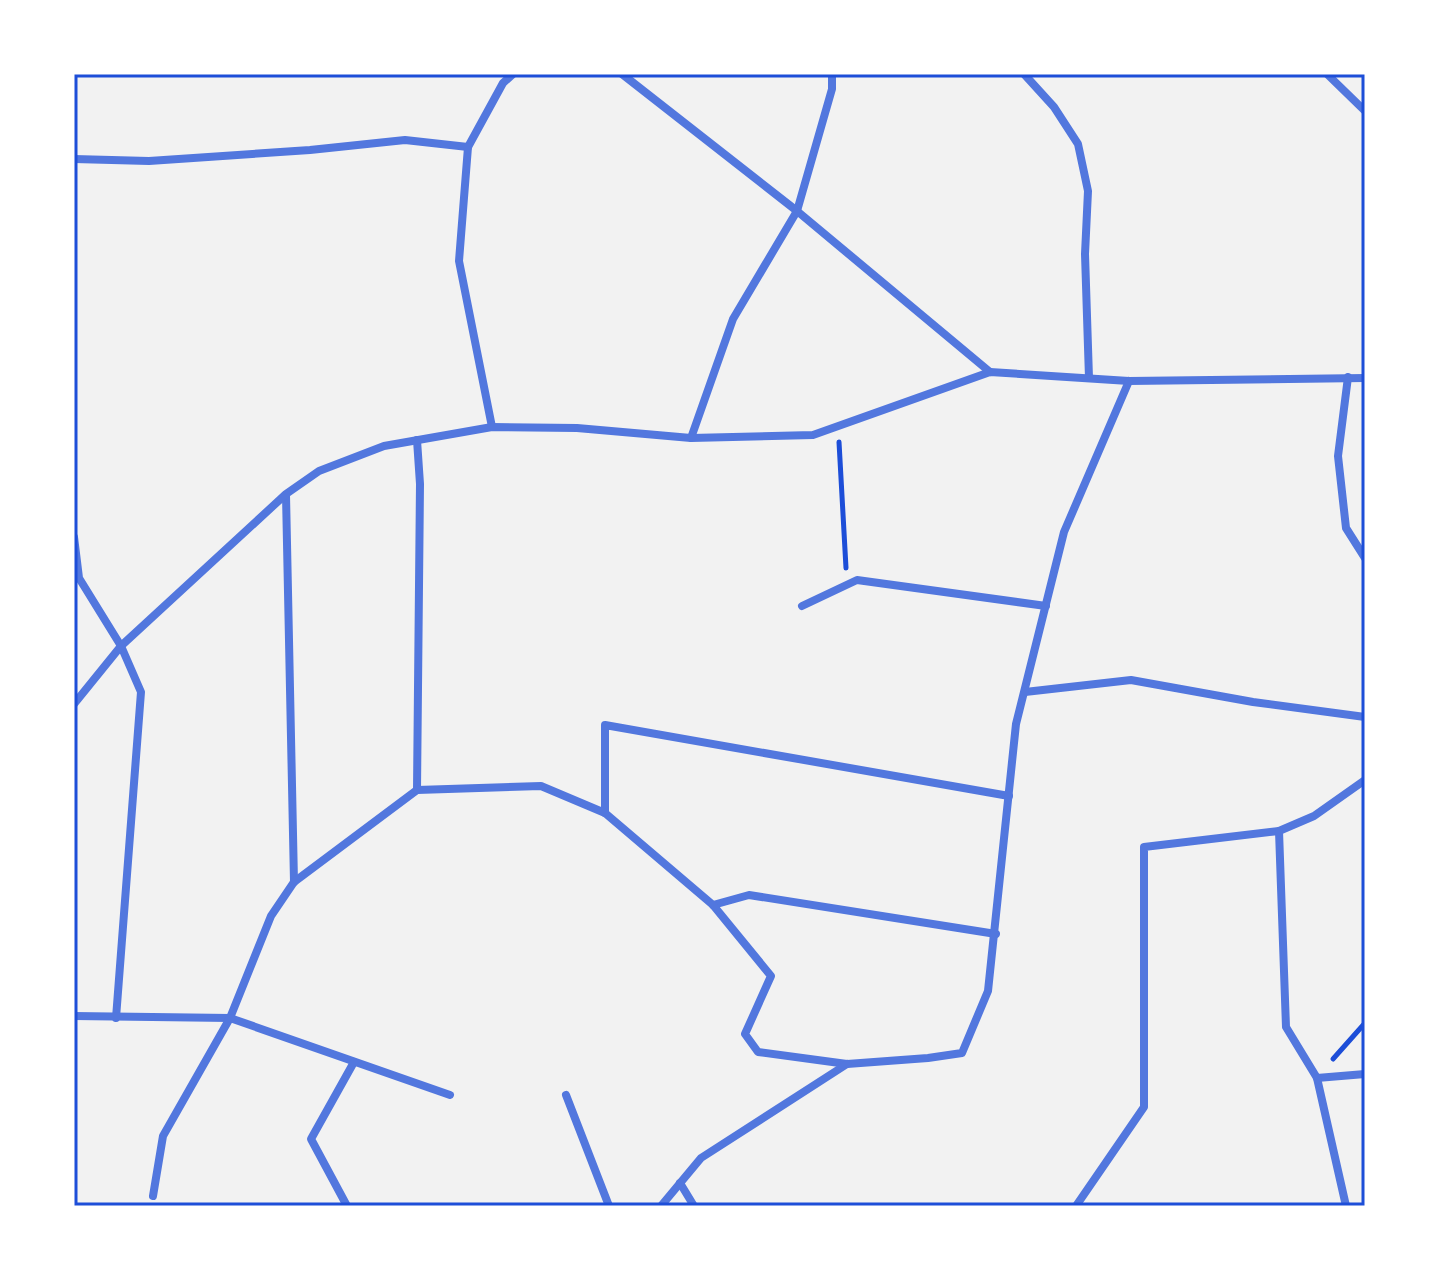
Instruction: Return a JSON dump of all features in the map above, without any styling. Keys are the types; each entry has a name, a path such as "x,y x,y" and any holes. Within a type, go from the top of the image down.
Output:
{"street":[{"path":"492,427 459,261 468,147 503,83 513,74"},
{"path":"622,74 797,211 990,372"},
{"path":"691,438 733,319 797,211 832,89 832,74"},
{"path":"1024,74 1054,107 1078,144 1088,191 1085,254 1089,378"},
{"path":"1327,74 1365,111"},
{"path":"74,159 149,161 405,140 468,147"},
{"path":"74,704 121,646 286,494 319,471 384,446 492,427 577,428 691,438 813,435 990,372 1129,381 1365,378"},
{"path":"1348,377 1338,456 1346,528 1365,558"},
{"path":"153,1196 163,1136 230,1018 271,916 294,882 417,790 541,786 605,813 713,905 771,976 745,1034 758,1052 847,1064 962,1053 988,991 1016,724 1064,532 1129,381"},
{"path":"417,440 420,484 417,790"},
{"path":"286,494 294,882"},
{"path":"74,537 79,578 121,646 141,692 116,1018"},
{"path":"802,606 857,580 1046,606"},
{"path":"1025,692 1131,680 1253,702 1365,717"},
{"path":"605,813 605,725 1009,796"},
{"path":"1076,1206 1144,1107 1144,847 1279,831 1314,816 1365,780"},
{"path":"1279,831 1286,1027 1317,1078 1346,1206"},
{"path":"713,905 749,895 996,934"},
{"path":"74,1016 230,1018 450,1095"},
{"path":"347,1206 311,1139 354,1062"},
{"path":"661,1206 701,1158 847,1064"},
{"path":"1317,1078 1365,1074"},
{"path":"566,1095 609,1206"},
{"path":"680,1183 694,1206"}],"path":[{"path":"838,426 845,567 857,580"},
{"path":"1317,1078 1365,1023"}]}
